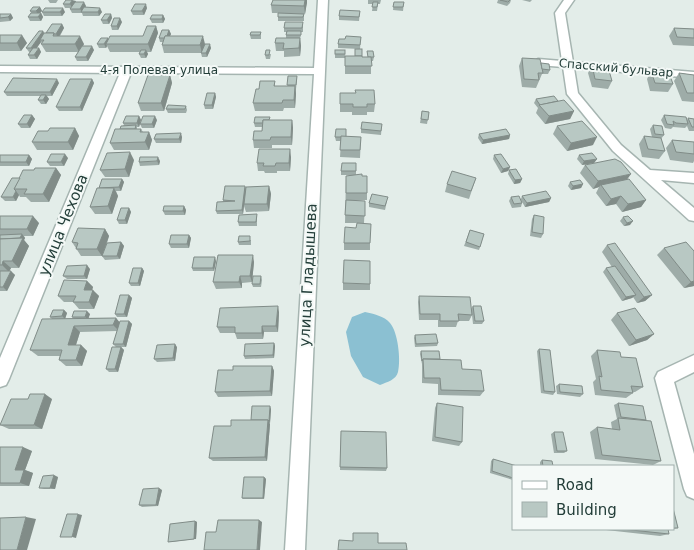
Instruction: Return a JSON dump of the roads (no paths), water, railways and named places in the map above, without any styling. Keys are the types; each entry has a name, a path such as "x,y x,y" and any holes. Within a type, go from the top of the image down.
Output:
{"street":[{"name":"улица Гладышева","path":"295,550 322,0"},
{"path":"569,0 560,13 573,94 617,148 694,216"},
{"name":"Спасский бульвар","path":"538,62 694,75"},
{"name":"4-я Полевая улица","path":"0,69 319,71"},
{"name":"улица Чехова","path":"0,379 126,71"},
{"path":"646,174 694,178"},
{"path":"694,363 664,378 694,489"}],"water":[{"path":"365,312 388,321 393,327 397,339 399,367 397,375 380,385 363,377 351,356 346,332 352,317"}]}
